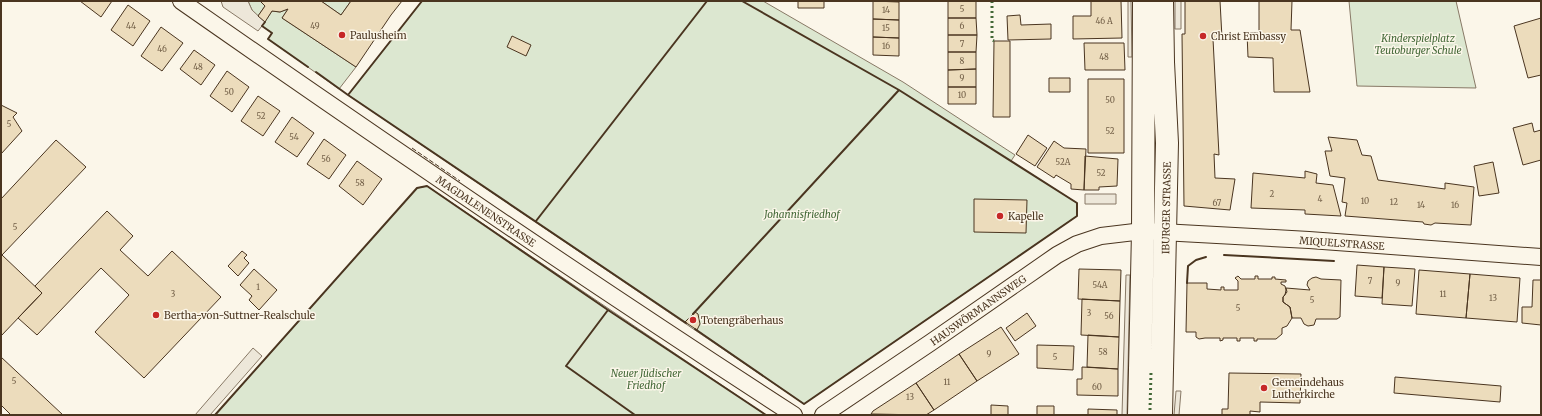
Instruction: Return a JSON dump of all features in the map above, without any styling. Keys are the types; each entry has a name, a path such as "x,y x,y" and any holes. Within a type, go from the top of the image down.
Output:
{"main road":[{"path":"1139,415 1143,231 1144,1"},
{"name":"IBURGER STRASSE","path":"1161,415 1167,144 1162,1"}],"street":[{"name":"MAGDALENENSTRASSE","path":"181,1 400,153 694,350 794,415"},
{"name":"MIQUELSTRASSE","path":"1143,231 1309,240 1541,257"},
{"name":"HAUSWÖRMANNSWEG","path":"823,415 1057,255 1077,244 1101,236 1124,232 1143,231"}],"green space":[{"path":"248,1 260,1 265,6 258,16 252,10"},
{"path":"321,1 351,1 341,15"},
{"name":"Johannisfriedhof","path":"422,1 763,1 903,82 1015,155 1011,161 1077,203 1077,216 804,404 348,95"},
{"name":"Kinderspielplatz Teutoburger Schule","path":"1349,1 1456,1 1476,88 1357,86"},
{"path":"288,9 282,18 356,67 339,89 268,39 272,33 262,26 272,11 280,12"},
{"name":"Neuer Jüdischer Friedhof","path":"427,186 766,415 215,415 417,188"}],"shaded area":[{"path":"221,1 248,1 252,10 265,22 258,31 223,7"},
{"path":"1128,1 1131,1 1132,57 1128,57"},
{"path":"1175,1 1181,1 1181,29 1175,29"},
{"path":"1085,194 1116,194 1116,204 1085,204"},
{"path":"1126,275 1130,275 1127,415 1122,415"},
{"path":"253,348 262,356 210,415 195,415"},
{"path":"1176,391 1181,391 1179,415 1174,415"}],"building":[{"path":"80,1 112,1 101,17"},
{"name":"Paulusheim","path":"260,1 321,1 341,15 351,1 402,1 356,67 282,18 288,9 280,12 272,11 265,22 258,16 265,6"},
{"path":"798,1 824,1 824,8 798,8"},
{"path":"873,1 899,2 899,20 873,19"},
{"path":"948,1 976,1 976,18 948,18"},
{"path":"1091,1 1121,1 1122,38 1073,39 1073,16 1091,16"},
{"path":"1185,1 1220,1 1222,38 1213,39 1219,155 1214,154 1215,178 1235,179 1230,210 1184,206 1182,34 1185,34"},
{"path":"1259,1 1292,1 1291,30 1300,30 1310,92 1274,92 1273,58 1248,57 1247,33 1259,33"},
{"path":"128,5 150,21 133,46 111,30"},
{"path":"1020,15 1021,25 1051,24 1051,39 1008,40 1007,16"},
{"path":"948,18 976,18 977,35 948,35"},
{"path":"1541,18 1541,75 1528,78 1514,26"},
{"path":"873,19 899,20 899,38 873,37"},
{"path":"161,27 183,43 162,71 141,56"},
{"path":"948,35 977,35 976,52 948,52"},
{"path":"512,36 531,45 526,56 507,47"},
{"path":"873,37 899,38 899,56 873,55"},
{"path":"994,41 1010,41 1010,117 993,117"},
{"path":"1084,43 1124,43 1125,70 1085,70"},
{"path":"194,50 215,65 201,85 180,69"},
{"path":"948,52 976,52 976,69 948,70"},
{"path":"976,69 976,87 948,87 948,70"},
{"path":"227,71 249,87 232,112 210,96"},
{"path":"1049,78 1070,78 1070,92 1049,92"},
{"path":"1088,79 1124,79 1124,153 1088,153"},
{"path":"948,87 976,87 976,104 948,104"},
{"path":"258,96 280,111 263,136 241,121"},
{"path":"1,105 17,113 13,117 22,131 1,154"},
{"path":"292,117 314,133 297,157 275,142"},
{"path":"1532,123 1534,132 1541,130 1541,160 1523,165 1513,128"},
{"path":"1028,135 1047,148 1035,166 1016,154"},
{"path":"1328,137 1357,140 1362,155 1371,156 1378,180 1445,189 1445,183 1474,187 1471,225 1435,223 1431,225 1424,224 1423,222 1345,216 1347,203 1342,202 1345,178 1330,176 1325,151 1332,151"},
{"path":"324,139 346,155 329,179 307,164"},
{"path":"56,140 86,167 2,255 42,293 1,336 1,199"},
{"path":"1054,141 1064,148 1086,149 1084,190 1071,189 1071,184 1056,175 1054,178 1037,167"},
{"path":"1085,156 1118,159 1117,186 1099,187 1099,190 1084,190"},
{"path":"357,161 382,179 363,205 339,186"},
{"path":"1493,162 1499,193 1479,196 1474,166"},
{"path":"1305,171 1317,174 1316,183 1333,185 1341,216 1305,214 1305,210 1251,208 1253,173 1305,178"},
{"name":"Kapelle","path":"974,199 1027,200 1026,233 974,232"},
{"path":"107,211 133,236 120,250 148,276 172,251 221,297 144,378 95,332 129,295 101,268 37,335 18,318 42,293 35,286"},
{"path":"242,251 247,255 244,258 249,263 238,276 228,266"},
{"path":"1357,265 1384,267 1382,298 1355,296"},
{"path":"1384,267 1415,269 1412,306 1382,304"},
{"path":"254,269 277,290 259,310 249,300 252,296 240,285"},
{"path":"1079,269 1121,270 1120,301 1078,299"},
{"path":"1419,270 1470,274 1466,318 1416,314"},
{"path":"1470,274 1520,278 1517,322 1466,318"},
{"path":"1238,276 1241,279 1255,279 1255,276 1258,276 1258,279 1272,279 1272,277 1275,277 1275,279 1286,280 1286,282 1281,282 1281,284 1285,286 1286,290 1283,297 1283,302 1290,307 1292,318 1287,326 1282,328 1282,334 1276,339 1257,339 1257,341 1254,341 1254,338 1240,338 1240,341 1237,341 1237,338 1223,338 1223,340 1220,341 1220,338 1199,339 1196,337 1196,332 1186,332 1187,283 1207,283 1207,289 1221,290 1221,287 1224,287 1224,290 1238,290 1238,281 1235,278"},
{"path":"1316,277 1321,279 1341,280 1340,317 1337,319 1316,319 1314,325 1308,326 1304,324 1301,318 1292,318 1290,307 1283,302 1283,297 1287,292 1286,288 1310,290 1307,285 1308,281"},
{"path":"1533,280 1541,280 1541,325 1522,323 1522,307 1532,307"},
{"path":"1082,299 1120,301 1119,337 1081,335"},
{"name":"Totengräberhaus","path":"695,312 698,314 700,324 697,330 685,322"},
{"path":"1027,313 1036,326 1015,341 1006,328"},
{"path":"1001,327 1019,354 977,381 959,354"},
{"path":"1088,335 1119,337 1118,369 1087,367"},
{"path":"1037,345 1074,346 1073,370 1037,368"},
{"path":"959,354 977,381 934,410 916,383"},
{"path":"1,357 63,415 11,415 1,405"},
{"path":"1082,367 1118,369 1118,396 1077,395 1077,379 1082,379"},
{"name":"Gemeindehaus Lutherkirche","path":"1229,373 1301,374 1300,403 1260,402 1260,412 1250,411 1250,415 1222,415 1222,409 1228,409"},
{"path":"1395,377 1501,386 1500,402 1394,393"},
{"path":"916,383 934,410 926,415 871,414 873,411"},
{"path":"991,405 1008,406 1008,415 991,415"},
{"path":"1037,406 1054,406 1054,415 1037,415"},
{"path":"1088,409 1117,410 1117,415 1088,415"}],"hedge":[{"path":"992,1 992,40 994,41"},
{"path":"1150,410 1151,372"}],"fence":[{"path":"412,148 460,181"}],"wall":[{"path":"422,1 348,95 686,323"},
{"path":"536,221 707,1"},
{"path":"695,329 804,404 1077,216 1077,203 899,90 742,1"},
{"path":"265,22 262,26 272,33 268,39 308,67"},
{"path":"316,72 348,95"},
{"path":"693,314 899,90"},
{"path":"215,415 417,188 427,186 608,310 566,366 635,415"},
{"path":"1224,255 1334,261"},
{"path":"1187,283 1188,266 1196,260 1206,257"},
{"path":"608,310 766,415"}],"place":[{"name":"Paulusheim","path":"342,35"},
{"name":"Christ Embassy","path":"1203,36"},
{"name":"Kapelle","path":"1000,216"},
{"name":"Bertha-von-Suttner-Realschule","path":"156,315"},
{"name":"Totengräberhaus","path":"693,320"},
{"name":"Gemeindehaus Lutherkirche","path":"1264,388"}]}
